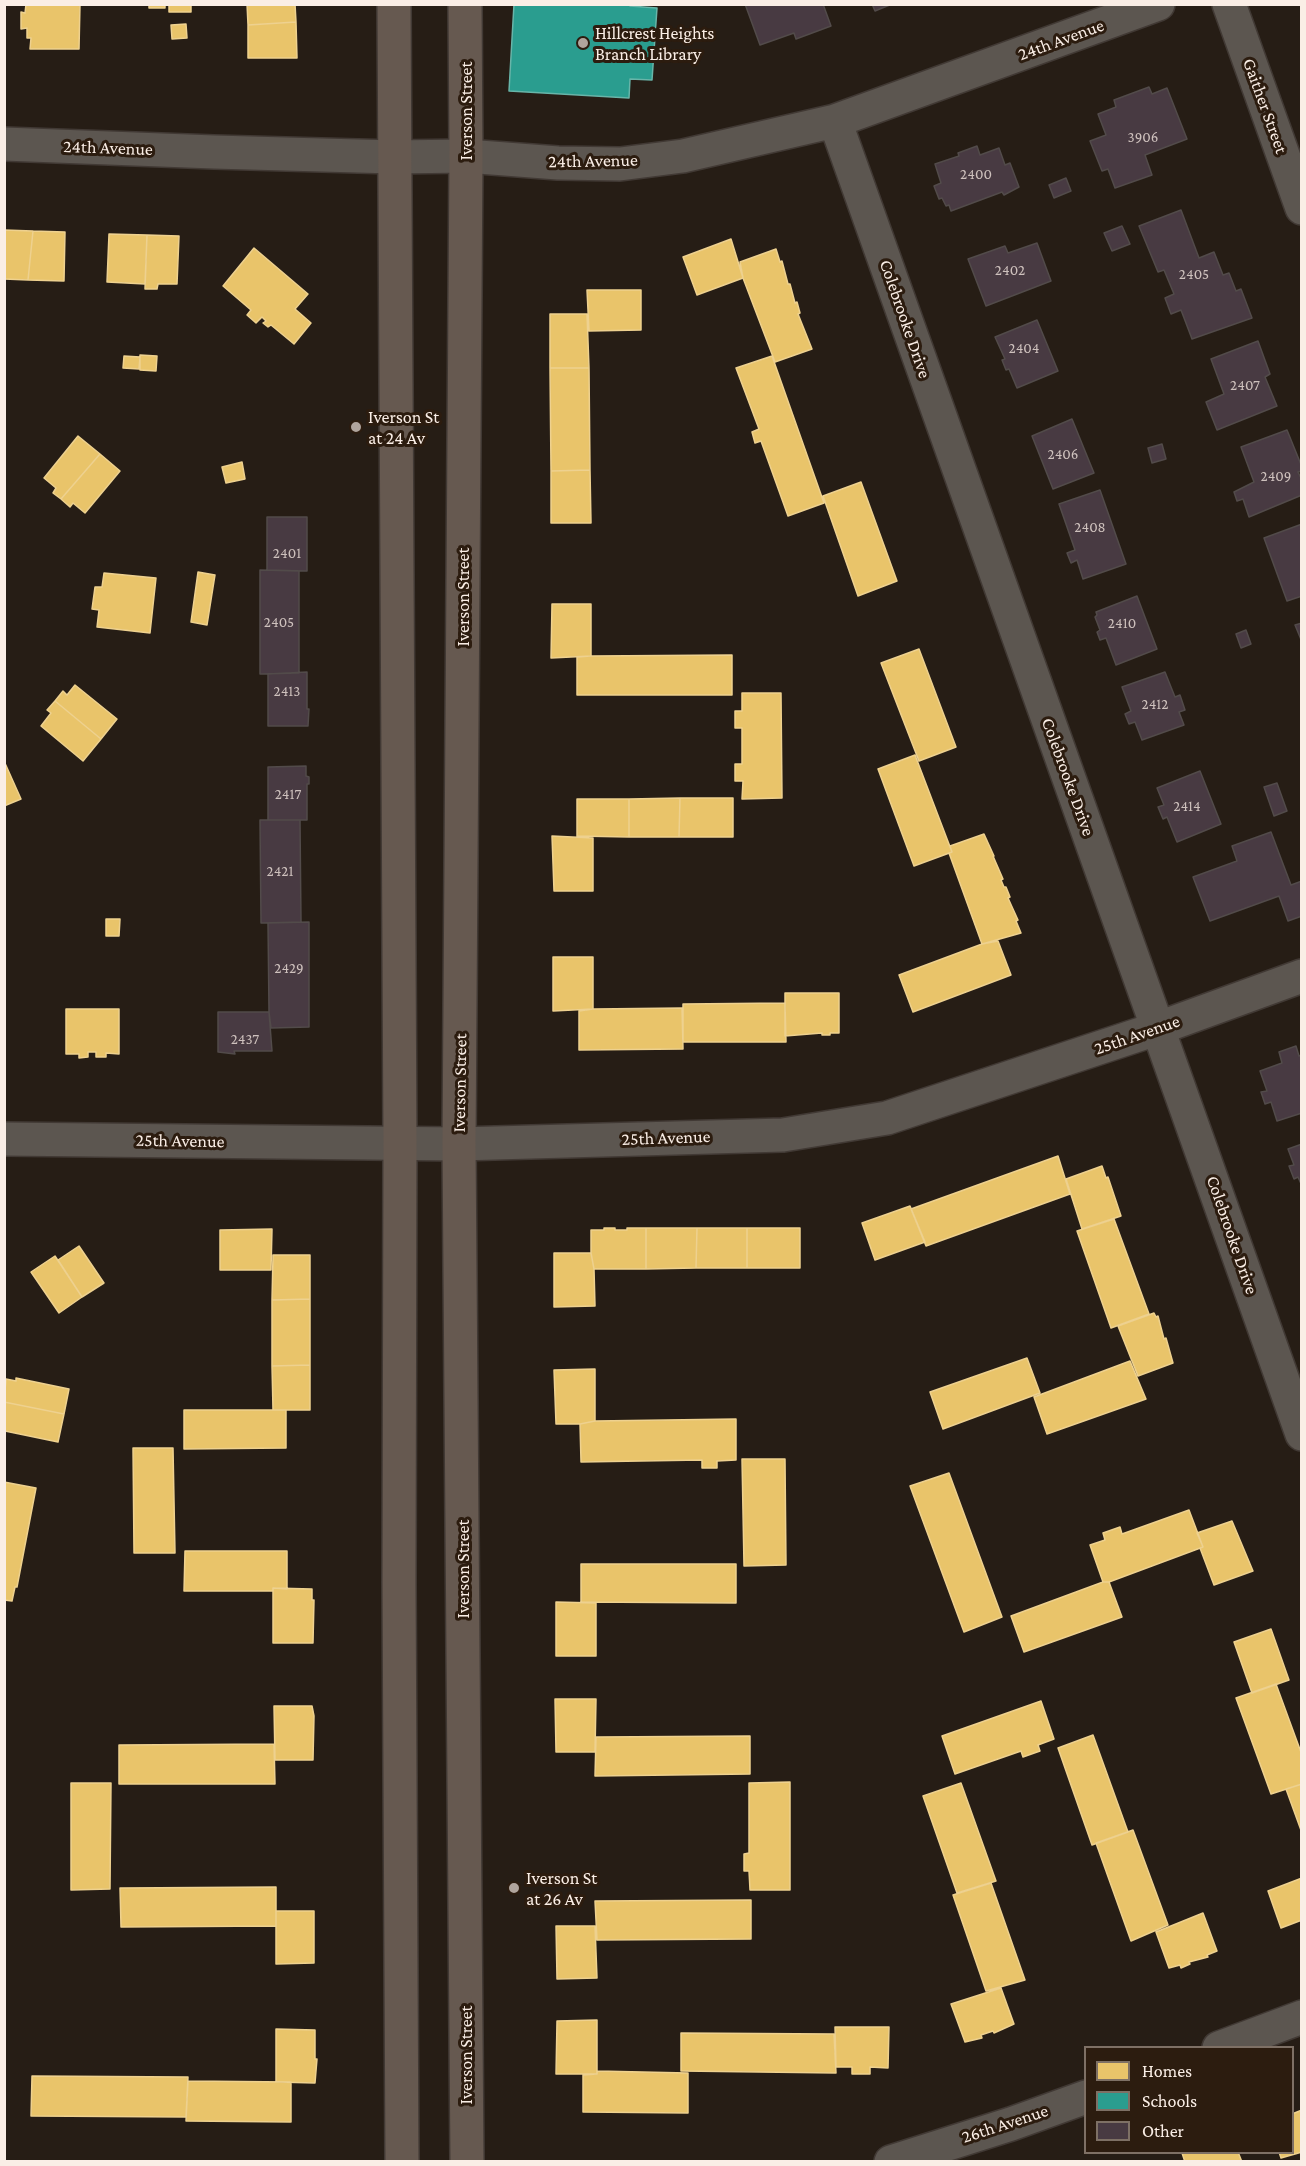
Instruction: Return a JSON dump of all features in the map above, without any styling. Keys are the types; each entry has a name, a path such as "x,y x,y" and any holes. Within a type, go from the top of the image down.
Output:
{"main road":[{"path":"394,4 402,2162"},
{"name":"Iverson Street","path":"465,4 459,1144 467,2162"}],"street":[{"name":"24th Avenue","path":"4,144 394,157 466,156 558,163 620,164 682,156 835,121 1158,4"},
{"name":"Gaither Street","path":"1229,4 1302,208"},
{"name":"Colebrooke Drive","path":"835,121 1049,726 1160,1028 1302,1434"},
{"name":"25th Avenue","path":"4,1139 459,1144 783,1135 887,1118 1160,1028 1302,976"},
{"path":"1224,2046 1302,2017"},
{"name":"26th Avenue","path":"891,2162 1011,2124 1084,2098"}],"building: Homes":[{"path":"26,4 80,4 79,49 30,49 31,38 27,38 27,28 21,29 21,12 25,13"},
{"path":"149,4 165,4 165,8 149,8"},
{"path":"169,4 191,4 191,12 169,12"},
{"path":"247,4 295,4 296,22 248,25"},
{"path":"296,22 297,58 248,58 248,25"},
{"path":"186,24 187,38 172,39 171,25"},
{"path":"4,230 33,231 28,280 4,279"},
{"path":"33,231 65,232 64,281 28,280"},
{"path":"109,234 147,235 145,284 107,282"},
{"path":"147,235 179,236 177,284 158,284 157,289 145,289"},
{"path":"731,239 743,278 697,295 683,257"},
{"path":"254,248 308,294 295,309 311,323 294,344 271,325 268,327 263,323 266,321 262,317 256,323 247,315 251,310 223,286"},
{"path":"776,249 795,303 797,302 800,313 798,314 812,349 775,362 743,278 740,262"},
{"path":"587,290 641,290 641,330 589,331"},
{"path":"550,314 587,314 589,368 550,368"},
{"path":"140,355 157,356 156,371 140,370"},
{"path":"124,356 140,357 139,369 123,368"},
{"path":"772,356 824,503 788,516 761,441 755,443 752,432 759,429 736,368"},
{"path":"550,368 589,368 590,470 551,471"},
{"path":"78,436 100,454 61,499 53,493 56,488 44,478"},
{"path":"100,454 120,471 85,513 73,503 70,507 61,499"},
{"path":"242,462 245,479 226,483 222,467"},
{"path":"590,470 591,523 551,523 551,471"},
{"path":"861,482 897,581 858,596 823,496"},
{"path":"198,572 215,575 207,625 191,622"},
{"path":"104,573 156,578 150,633 97,627 99,610 92,609 95,587 102,587"},
{"path":"552,604 591,604 591,656 551,658"},
{"path":"919,649 956,747 919,761 881,663"},
{"path":"732,655 732,695 577,695 577,657"},
{"path":"75,685 117,719 101,739 55,701 63,691 67,695"},
{"path":"742,693 781,693 782,798 742,799 743,781 735,781 735,764 742,764 742,728 735,728 735,711 742,711"},
{"path":"55,701 101,739 83,761 41,726 51,713 47,710"},
{"path":"915,755 952,852 914,866 878,769"},
{"path":"4,761 21,799 4,806"},
{"path":"680,798 679,837 629,837 629,799"},
{"path":"680,798 733,798 733,837 679,837"},
{"path":"577,799 629,799 629,837 577,836"},
{"path":"984,834 1003,879 1001,880 1010,897 1008,898 1021,933 982,944 949,853 952,852 950,846"},
{"path":"552,836 593,838 593,891 554,891"},
{"path":"106,919 120,919 119,936 106,936"},
{"path":"998,941 1011,975 913,1012 899,975 982,944"},
{"path":"553,957 593,957 593,1009 553,1011"},
{"path":"785,993 839,993 839,1033 785,1036"},
{"path":"785,1003 786,1042 683,1042 683,1004"},
{"path":"682,1008 683,1049 579,1050 579,1011"},
{"path":"66,1009 119,1009 119,1054 106,1053 106,1057 96,1057 96,1052 88,1052 88,1057 79,1058 79,1054 66,1054"},
{"path":"1058,1156 1070,1194 926,1246 911,1209"},
{"path":"1102,1166 1121,1216 1082,1229 1066,1179"},
{"path":"910,1206 925,1242 875,1260 862,1223"},
{"path":"1114,1219 1149,1314 1111,1328 1077,1231"},
{"path":"604,1228 627,1230 627,1228 646,1228 646,1269 594,1269 591,1230 604,1230"},
{"path":"646,1228 697,1228 696,1268 646,1269"},
{"path":"697,1228 747,1228 747,1268 696,1268"},
{"path":"747,1228 800,1228 800,1268 747,1268"},
{"path":"272,1229 271,1270 220,1270 220,1230"},
{"path":"79,1246 104,1283 82,1297 58,1260"},
{"path":"554,1253 591,1253 595,1306 554,1307"},
{"path":"273,1255 310,1255 310,1299 272,1300"},
{"path":"55,1256 82,1297 59,1313 31,1272"},
{"path":"310,1299 310,1365 272,1366 272,1300"},
{"path":"1154,1313 1156,1317 1158,1316 1173,1363 1138,1376 1118,1326"},
{"path":"1027,1358 1040,1393 943,1429 930,1392"},
{"path":"1130,1361 1146,1399 1047,1434 1034,1397"},
{"path":"310,1365 310,1410 273,1410 272,1366"},
{"path":"595,1369 595,1421 580,1424 556,1424 554,1370"},
{"path":"16,1378 69,1389 64,1414 4,1402 6,1379 16,1381"},
{"path":"4,1402 64,1414 58,1442 5,1431"},
{"path":"184,1410 286,1410 286,1448 184,1449"},
{"path":"736,1419 736,1460 717,1461 717,1468 702,1468 702,1460 581,1462 580,1424 595,1421"},
{"path":"133,1448 173,1448 175,1553 134,1553"},
{"path":"742,1459 785,1459 786,1565 744,1566"},
{"path":"949,1473 1002,1617 964,1632 910,1486"},
{"path":"4,1482 36,1488 17,1587 15,1587 12,1601 4,1600"},
{"path":"1189,1510 1203,1547 1109,1582 1103,1582 1090,1545 1105,1540 1103,1533 1120,1527 1122,1534"},
{"path":"1232,1521 1253,1571 1214,1585 1200,1548 1203,1547 1197,1533"},
{"path":"185,1551 287,1551 287,1589 184,1591"},
{"path":"581,1564 736,1564 736,1603 581,1602"},
{"path":"1103,1582 1109,1582 1122,1617 1024,1652 1011,1616"},
{"path":"273,1588 312,1589 313,1643 273,1643"},
{"path":"556,1602 596,1603 596,1656 556,1656"},
{"path":"1271,1629 1289,1680 1252,1693 1234,1642"},
{"path":"1276,1684 1302,1755 1302,1784 1271,1794 1236,1698"},
{"path":"555,1699 596,1699 595,1752 556,1752"},
{"path":"1041,1701 1054,1739 1038,1745 1040,1751 1023,1757 1021,1751 955,1774 942,1736"},
{"path":"274,1706 312,1706 314,1716 313,1760 275,1760"},
{"path":"1093,1735 1128,1832 1092,1845 1058,1748"},
{"path":"750,1736 750,1774 595,1776 596,1737"},
{"path":"274,1744 275,1784 119,1784 119,1745"},
{"path":"790,1782 790,1890 750,1890 749,1871 744,1871 744,1854 749,1853 749,1783"},
{"path":"71,1783 111,1783 110,1889 71,1890"},
{"path":"961,1783 996,1881 957,1893 923,1796"},
{"path":"1302,1784 1302,1833 1286,1789"},
{"path":"1133,1830 1168,1925 1131,1941 1096,1843"},
{"path":"1302,1878 1302,1920 1281,1928 1268,1891"},
{"path":"991,1883 1025,1980 986,1991 953,1895"},
{"path":"276,1887 276,1926 121,1927 120,1888"},
{"path":"751,1900 751,1939 597,1940 595,1901"},
{"path":"276,1911 314,1911 314,1963 276,1964"},
{"path":"1203,1913 1217,1951 1207,1955 1208,1957 1189,1962 1190,1964 1181,1968 1180,1965 1169,1968 1156,1932"},
{"path":"556,1926 595,1926 597,1978 557,1979"},
{"path":"1001,1988 1014,2024 994,2033 993,2031 981,2035 982,2038 965,2042 951,2004"},
{"path":"597,2020 597,2074 556,2074 557,2021"},
{"path":"835,2027 889,2027 888,2068 870,2067 870,2074 852,2074 852,2067 836,2067"},
{"path":"276,2029 315,2030 315,2059 317,2059 315,2083 276,2082"},
{"path":"681,2033 834,2034 836,2073 681,2071"},
{"path":"597,2071 688,2073 688,2113 583,2112 583,2075 597,2074"},
{"path":"32,2076 188,2077 186,2117 31,2116"},
{"path":"188,2081 291,2082 291,2122 186,2121"},
{"path":"1302,2110 1302,2152 1281,2158 1280,2154 1294,2154 1294,2113"},
{"path":"1182,2154 1239,2154 1242,2162 1185,2162"}],"building: Schools":[{"name":"Hillcrest Heights Branch Library","path":"514,4 630,4 630,6 657,8 652,80 630,79 629,98 509,91"}],"building: Other":[{"path":"745,4 823,4 831,26 796,39 794,33 760,45"},
{"path":"872,4 892,4 875,11"},
{"path":"1149,87 1152,94 1167,88 1187,139 1145,155 1152,175 1115,188 1108,169 1102,171 1090,141 1106,135 1098,114 1116,107 1114,100"},
{"path":"977,146 980,155 999,148 1005,165 1010,163 1019,187 1004,195 1002,192 951,211 942,198 939,199 934,186 941,183 935,164 959,156 958,153"},
{"path":"1066,178 1071,191 1054,198 1049,185"},
{"path":"1181,210 1199,258 1214,252 1223,275 1229,273 1236,291 1241,289 1252,318 1192,339 1181,310 1171,314 1165,298 1174,294 1164,270 1158,272 1139,226"},
{"path":"1122,226 1130,244 1112,251 1104,233"},
{"path":"1037,243 1051,281 986,306 968,259 1005,246 1008,253"},
{"path":"1037,320 1058,371 1017,388 1009,369 1006,370 1002,360 1005,359 995,337"},
{"path":"1258,341 1270,374 1265,377 1277,406 1217,430 1206,402 1224,394 1211,359"},
{"path":"1072,419 1094,473 1053,489 1032,436"},
{"path":"1287,430 1302,467 1302,471 1298,472 1302,480 1302,495 1249,517 1243,499 1237,501 1234,492 1254,482 1241,447"},
{"path":"1162,444 1166,459 1152,463 1148,448"},
{"path":"1100,490 1126,564 1083,579 1077,560 1071,563 1067,553 1075,550 1059,504"},
{"path":"267,517 307,517 307,571 267,570"},
{"path":"1302,524 1302,596 1287,601 1264,538"},
{"path":"260,570 299,571 299,673 260,674"},
{"path":"1137,596 1157,649 1116,665 1106,638 1100,640 1097,632 1100,630 1095,617 1096,612"},
{"path":"1302,623 1302,642 1295,625"},
{"path":"1246,630 1251,644 1241,648 1236,634"},
{"path":"307,672 308,726 268,726 268,674"},
{"path":"1165,672 1175,697 1180,695 1185,710 1179,712 1184,725 1142,740 1135,722 1129,724 1125,714 1131,711 1122,687"},
{"path":"306,766 306,776 309,777 307,820 268,820 268,767"},
{"path":"1200,771 1221,824 1177,842 1167,817 1163,819 1158,807 1164,805 1157,788"},
{"path":"1277,783 1287,811 1274,816 1264,787"},
{"path":"260,820 300,820 301,922 261,923"},
{"path":"1271,832 1291,885 1302,881 1302,916 1288,921 1279,896 1210,921 1193,877 1237,861 1232,846"},
{"path":"309,922 309,1027 271,1028 268,923"},
{"path":"218,1012 269,1012 272,1051 234,1051 235,1054 218,1052"},
{"path":"1296,1046 1299,1056 1302,1055 1302,1113 1277,1121 1271,1102 1265,1104 1261,1092 1267,1091 1260,1071 1282,1063 1279,1052"},
{"path":"1302,1144 1302,1186 1298,1177 1294,1179 1289,1166 1294,1165 1288,1149"}],"place":[{"name":"Hillcrest Heights Branch Library","path":"583,43"},
{"name":"Iverson St at 24 Av","path":"356,427"},
{"name":"Iverson St at 26 Av","path":"514,1888"}]}
